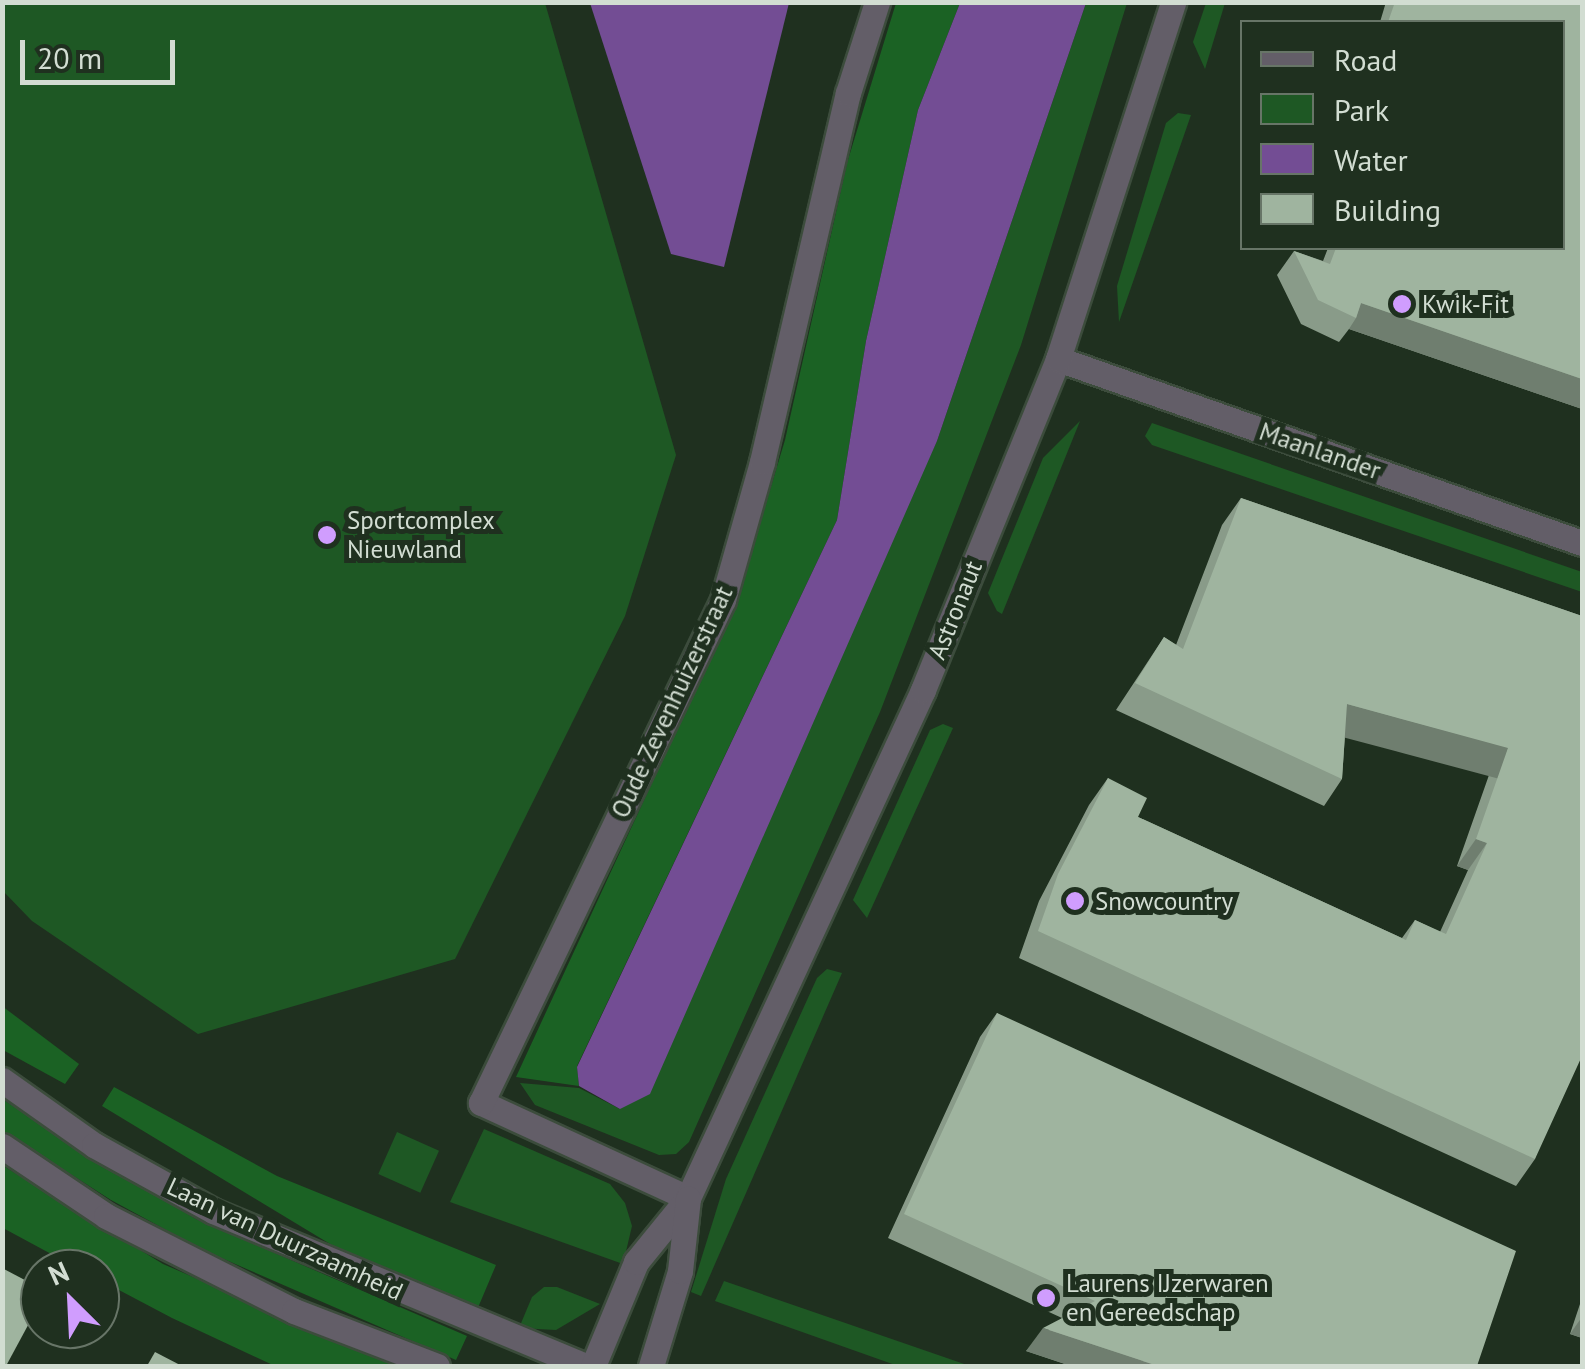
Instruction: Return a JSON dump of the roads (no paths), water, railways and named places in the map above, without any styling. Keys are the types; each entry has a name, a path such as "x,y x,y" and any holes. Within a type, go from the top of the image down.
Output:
{"street":[{"name":"Oude Zevenhuizerstraat","path":"688,1198 481,1103 723,600 775,410 826,180 878,2"},
{"name":"Astronaut","path":"593,1366 636,1262 688,1198 922,690 1058,359 1174,2"},
{"name":"Maanlander","path":"1058,359 1582,542"},
{"name":"Laan van Duurzaamheid","path":"2,1080 94,1145 213,1211 584,1366"},
{"path":"2,1146 123,1225 294,1311 437,1366"},
{"name":"Astronaut","path":"651,1366 680,1271 688,1198"}],"water":[{"path":"590,3 789,3 724,267 671,254"},
{"path":"960,3 1086,3 937,441 650,1094 620,1109 579,1086 577,1067 837,520 866,341 918,110"}],"place":[{"name":"Kwik-Fit","path":"1402,304"},
{"name":"Sportcomplex Nieuwland","path":"327,535"},
{"name":"Snowcountry","path":"1075,901"},
{"name":"Laurens IJzerwaren en Gereedschap","path":"1046,1298"}]}
